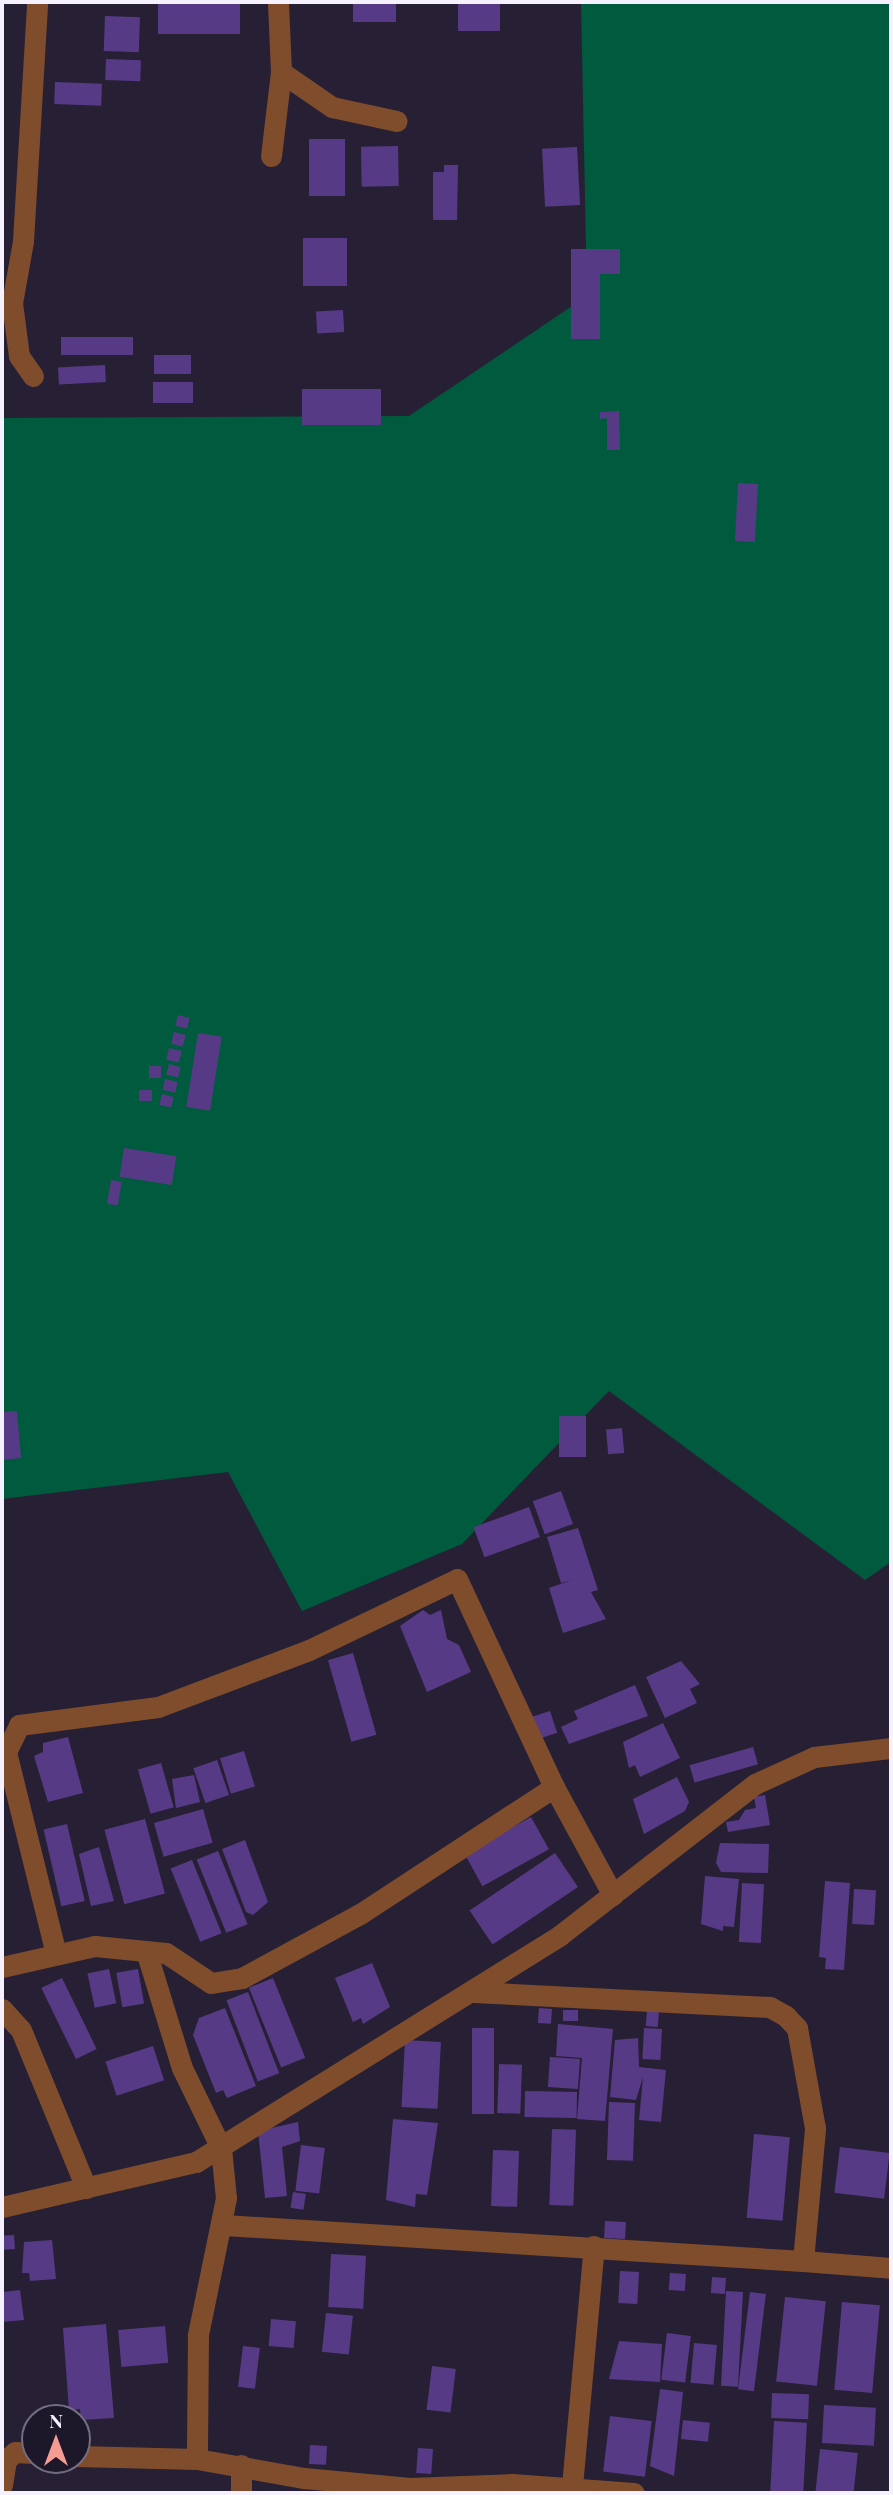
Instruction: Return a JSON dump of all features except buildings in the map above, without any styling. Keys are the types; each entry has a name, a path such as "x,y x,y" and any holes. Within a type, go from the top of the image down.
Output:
{"street":[{"path":"33,376 19,356 12,303 24,229 37,2"},
{"path":"271,156 281,72 278,2"},
{"path":"281,72 332,107 397,121"},
{"path":"55,1950 6,1752 19,1725 158,1707 309,1650 447,1581 460,1580 554,1787 613,1895"},
{"path":"2,2207 196,2162 474,1992 613,1895 781,1769 814,1757 891,1748"},
{"path":"2,1966 55,1950 146,1951 175,1957 211,1983 242,1978 360,1914 554,1787"},
{"path":"146,1951 182,2068 221,2148 224,2225 198,2335 197,2459"},
{"path":"474,1992 770,2007 786,2016 797,2028 815,2128 803,2260"},
{"path":"2,2009 21,2030 86,2188"},
{"path":"224,2225 594,2246 668,2256 803,2260 891,2268"},
{"path":"572,2486 594,2246"},
{"path":"2,2485 6,2459 15,2452 21,2452"},
{"path":"91,2456 197,2459 410,2488 572,2486 634,2493"},
{"path":"241,2465 241,2493"}],"green space":[{"path":"581,2 891,2 891,1562 865,1580 609,1391 462,1544 302,1611 228,1472 2,1499 2,418 409,416 587,296"}]}
